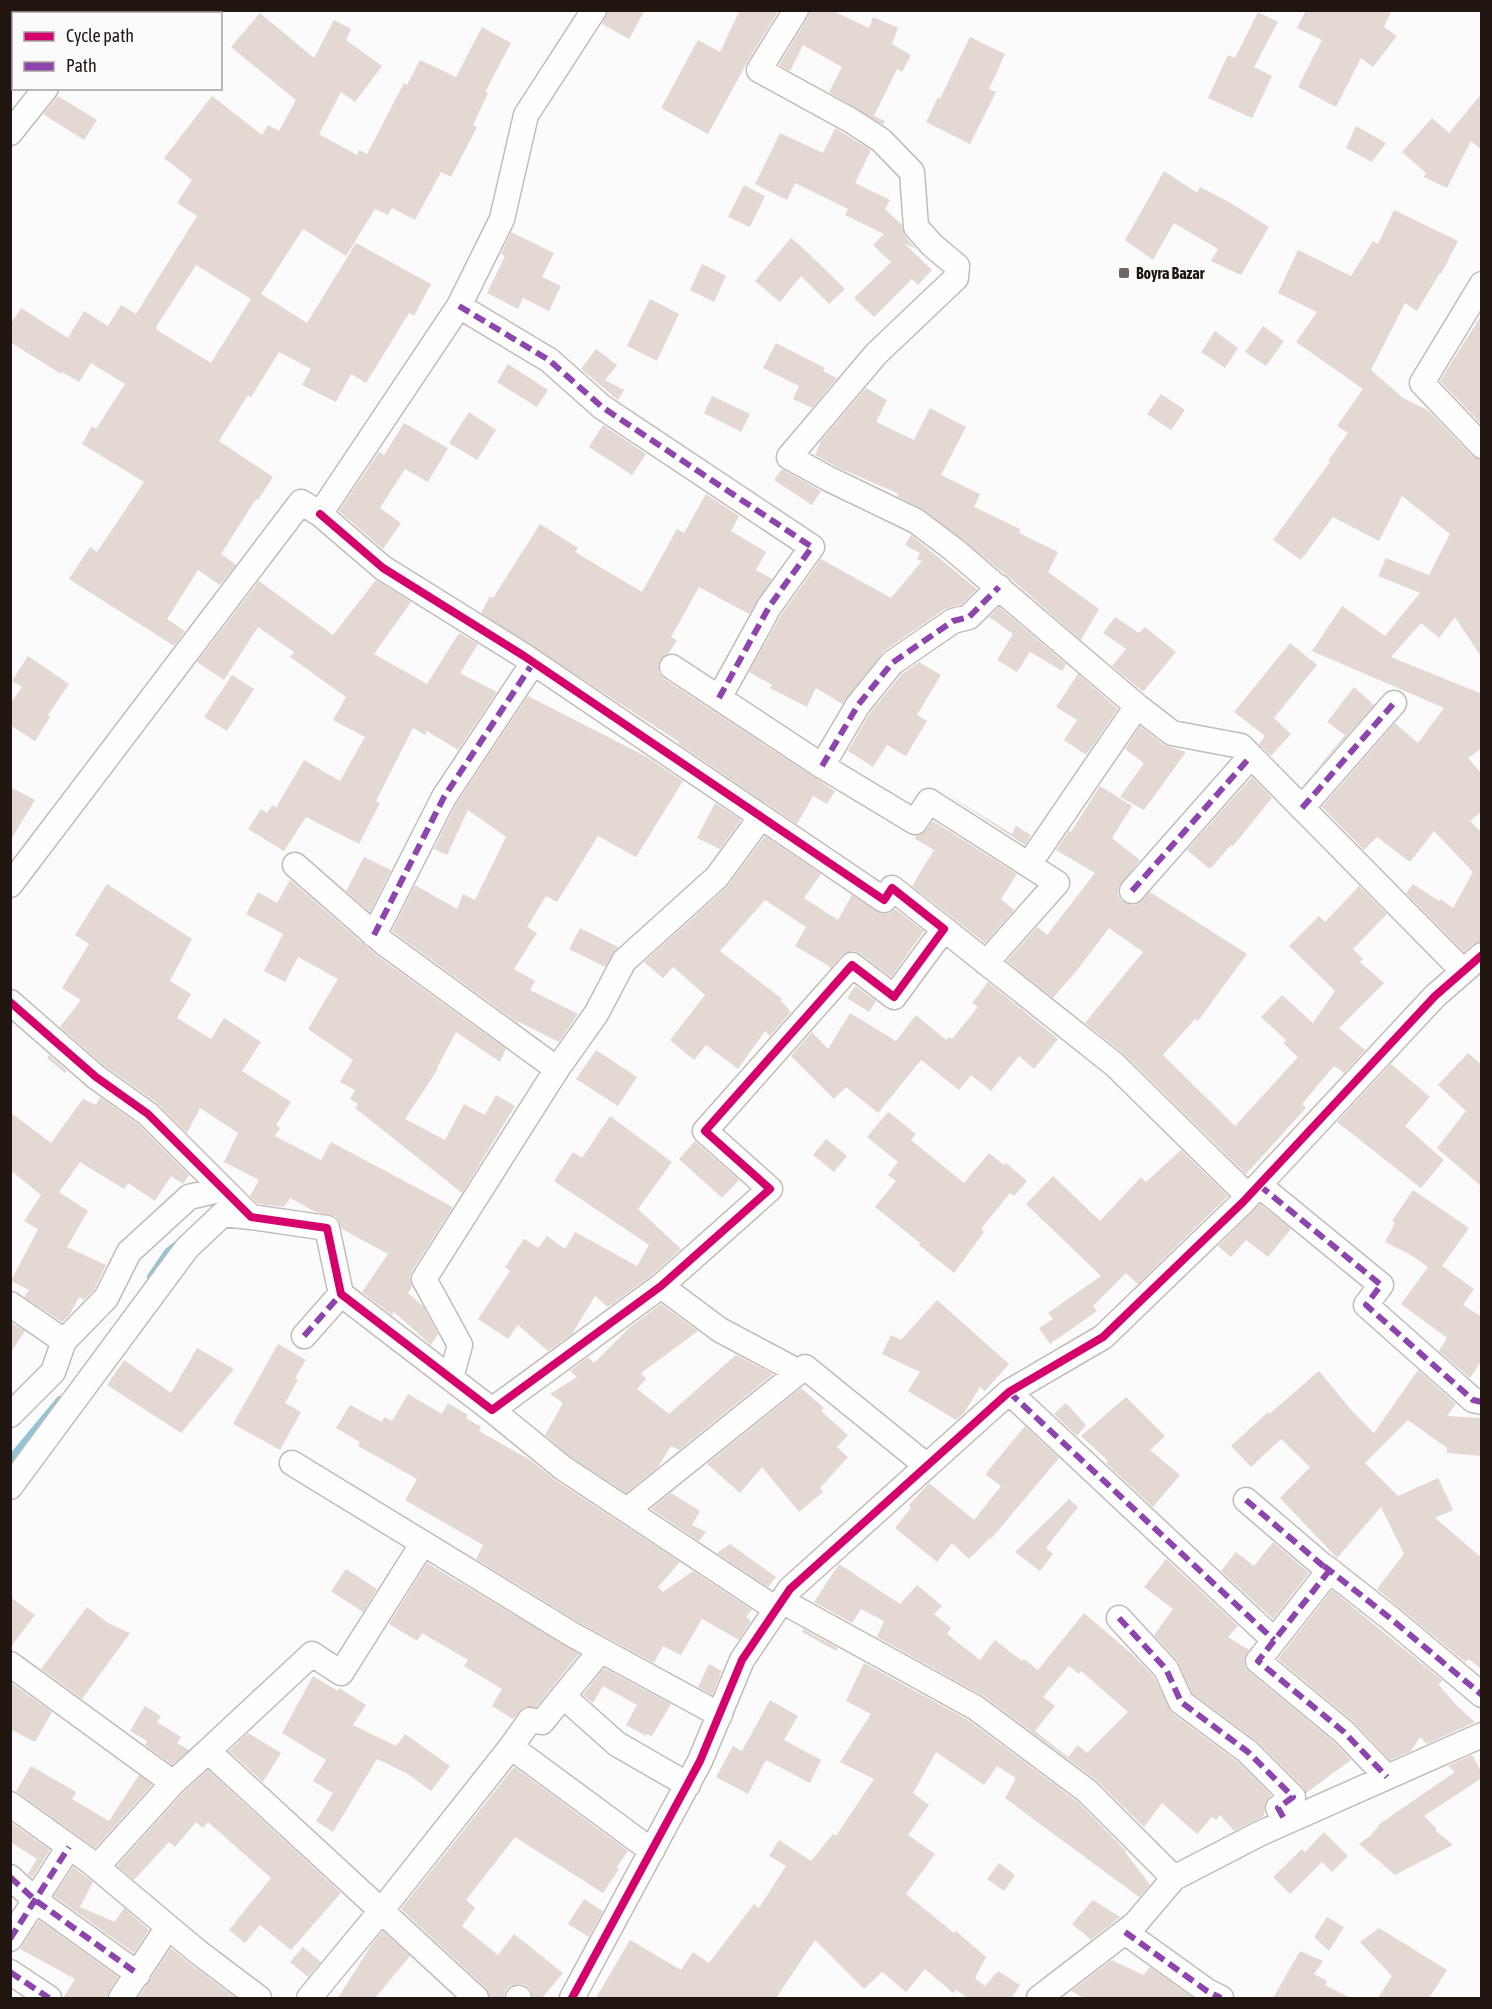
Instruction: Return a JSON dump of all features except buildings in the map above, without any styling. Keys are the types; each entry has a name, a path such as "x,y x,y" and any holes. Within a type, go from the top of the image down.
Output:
{"street":[{"path":"320,514 459,306 502,219 526,115 594,10"},
{"path":"796,10 759,70 850,120 881,140 912,172 916,227 932,245 957,266 956,278 876,354 789,457 916,521 954,549 1137,706 1172,733 1241,746 1463,972"},
{"path":"10,133 45,90"},
{"path":"1482,284 1422,383 1482,446"},
{"path":"459,306 549,360 602,407 812,547 770,607 718,698"},
{"path":"10,885 301,502 320,514 383,568 533,663 884,900 892,888 1115,1065 1253,1191 1381,1285 1366,1305 1473,1400 1482,1402"},
{"path":"822,766 858,705 892,663 953,621 969,617 999,587"},
{"path":"374,935 444,797 533,663"},
{"path":"672,667 822,766 915,822 929,801 1057,883 986,963"},
{"path":"1302,808 1394,703"},
{"path":"1029,864 1137,706"},
{"path":"1132,891 1251,756"},
{"path":"451,1378 460,1345 424,1279 557,1069 596,1014 624,961 717,877 761,816"},
{"path":"295,865 374,935 557,1069"},
{"path":"492,1410 661,1286 770,1189 705,1131 852,965 894,998 944,929"},
{"path":"572,1998 700,1761 742,1660 790,1589 1009,1392 1103,1337 1253,1191 1435,996 1482,955"},
{"path":"10,1002 96,1077 148,1114 250,1217"},
{"path":"10,1415 53,1372 64,1341 106,1298 129,1252 189,1197 223,1189"},
{"path":"10,1486 187,1248 223,1214 327,1228 341,1294 563,1467 779,1605 976,1708 1087,1791 1174,1878"},
{"path":"661,1286 720,1330 799,1372"},
{"path":"304,1336 341,1294"},
{"path":"10,1304 64,1341"},
{"path":"627,1510 805,1367 927,1466"},
{"path":"1009,1392 1274,1640"},
{"path":"292,1463 601,1650 720,1715"},
{"path":"1246,1500 1329,1570 1258,1661 1344,1732 1387,1777"},
{"path":"97,1867 173,1783 312,1654 341,1673 423,1543"},
{"path":"1324,1566 1482,1695"},
{"path":"1119,1618 1166,1669 1181,1702 1248,1752 1293,1797 1278,1808 1286,1822"},
{"path":"309,1998 381,1911 530,1720 542,1722 601,1650"},
{"path":"10,1664 173,1783"},
{"path":"563,1696 617,1744 687,1785"},
{"path":"1039,1998 1135,1924 1174,1878 1286,1822 1482,1735"},
{"path":"511,1747 652,1851"},
{"path":"208,1751 476,1998"},
{"path":"10,1804 97,1867 198,1952 260,1998"},
{"path":"10,1939 69,1846"},
{"path":"10,1877 35,1900 138,1974"},
{"path":"121,1998 168,1927"},
{"path":"1125,1932 1207,1991 1221,1998"},
{"path":"10,1972 49,1998"}],"waterway":[{"path":"151,1277 168,1252 177,1245"},
{"path":"10,1460 60,1400"}],"marked path":[{"path":"459,306 549,360 602,407 812,547 769,607 719,698"},
{"path":"822,766 858,705 892,663 953,621 969,617 999,587"},
{"path":"374,935 444,797 533,663"},
{"path":"1302,808 1394,703"},
{"path":"1132,891 1251,756"},
{"path":"1259,1185 1381,1285 1366,1305 1473,1400 1482,1402"},
{"path":"304,1336 341,1294"},
{"path":"1009,1392 1274,1640"},
{"path":"1246,1500 1329,1571 1258,1661 1344,1732 1387,1777"},
{"path":"1324,1566 1482,1695"},
{"path":"1119,1618 1166,1669 1181,1702 1248,1752 1293,1797 1278,1808 1286,1822"},
{"path":"10,1939 69,1847"},
{"path":"10,1877 35,1900 138,1974"},
{"path":"1125,1932 1207,1991 1221,1998"},
{"path":"10,1972 49,1998"}],"cycle path":[{"path":"10,1002 96,1077 148,1114 251,1217 327,1228 341,1294 492,1410 661,1286 770,1189 705,1131 852,965 894,997 944,929 892,888 884,900 524,656 383,568 320,514"},
{"path":"572,1998 700,1761 742,1660 790,1589 1009,1392 1103,1337 1243,1202 1435,996 1482,955"}],"place":[{"name":"Boyra Bazar","path":"1124,273"}]}
